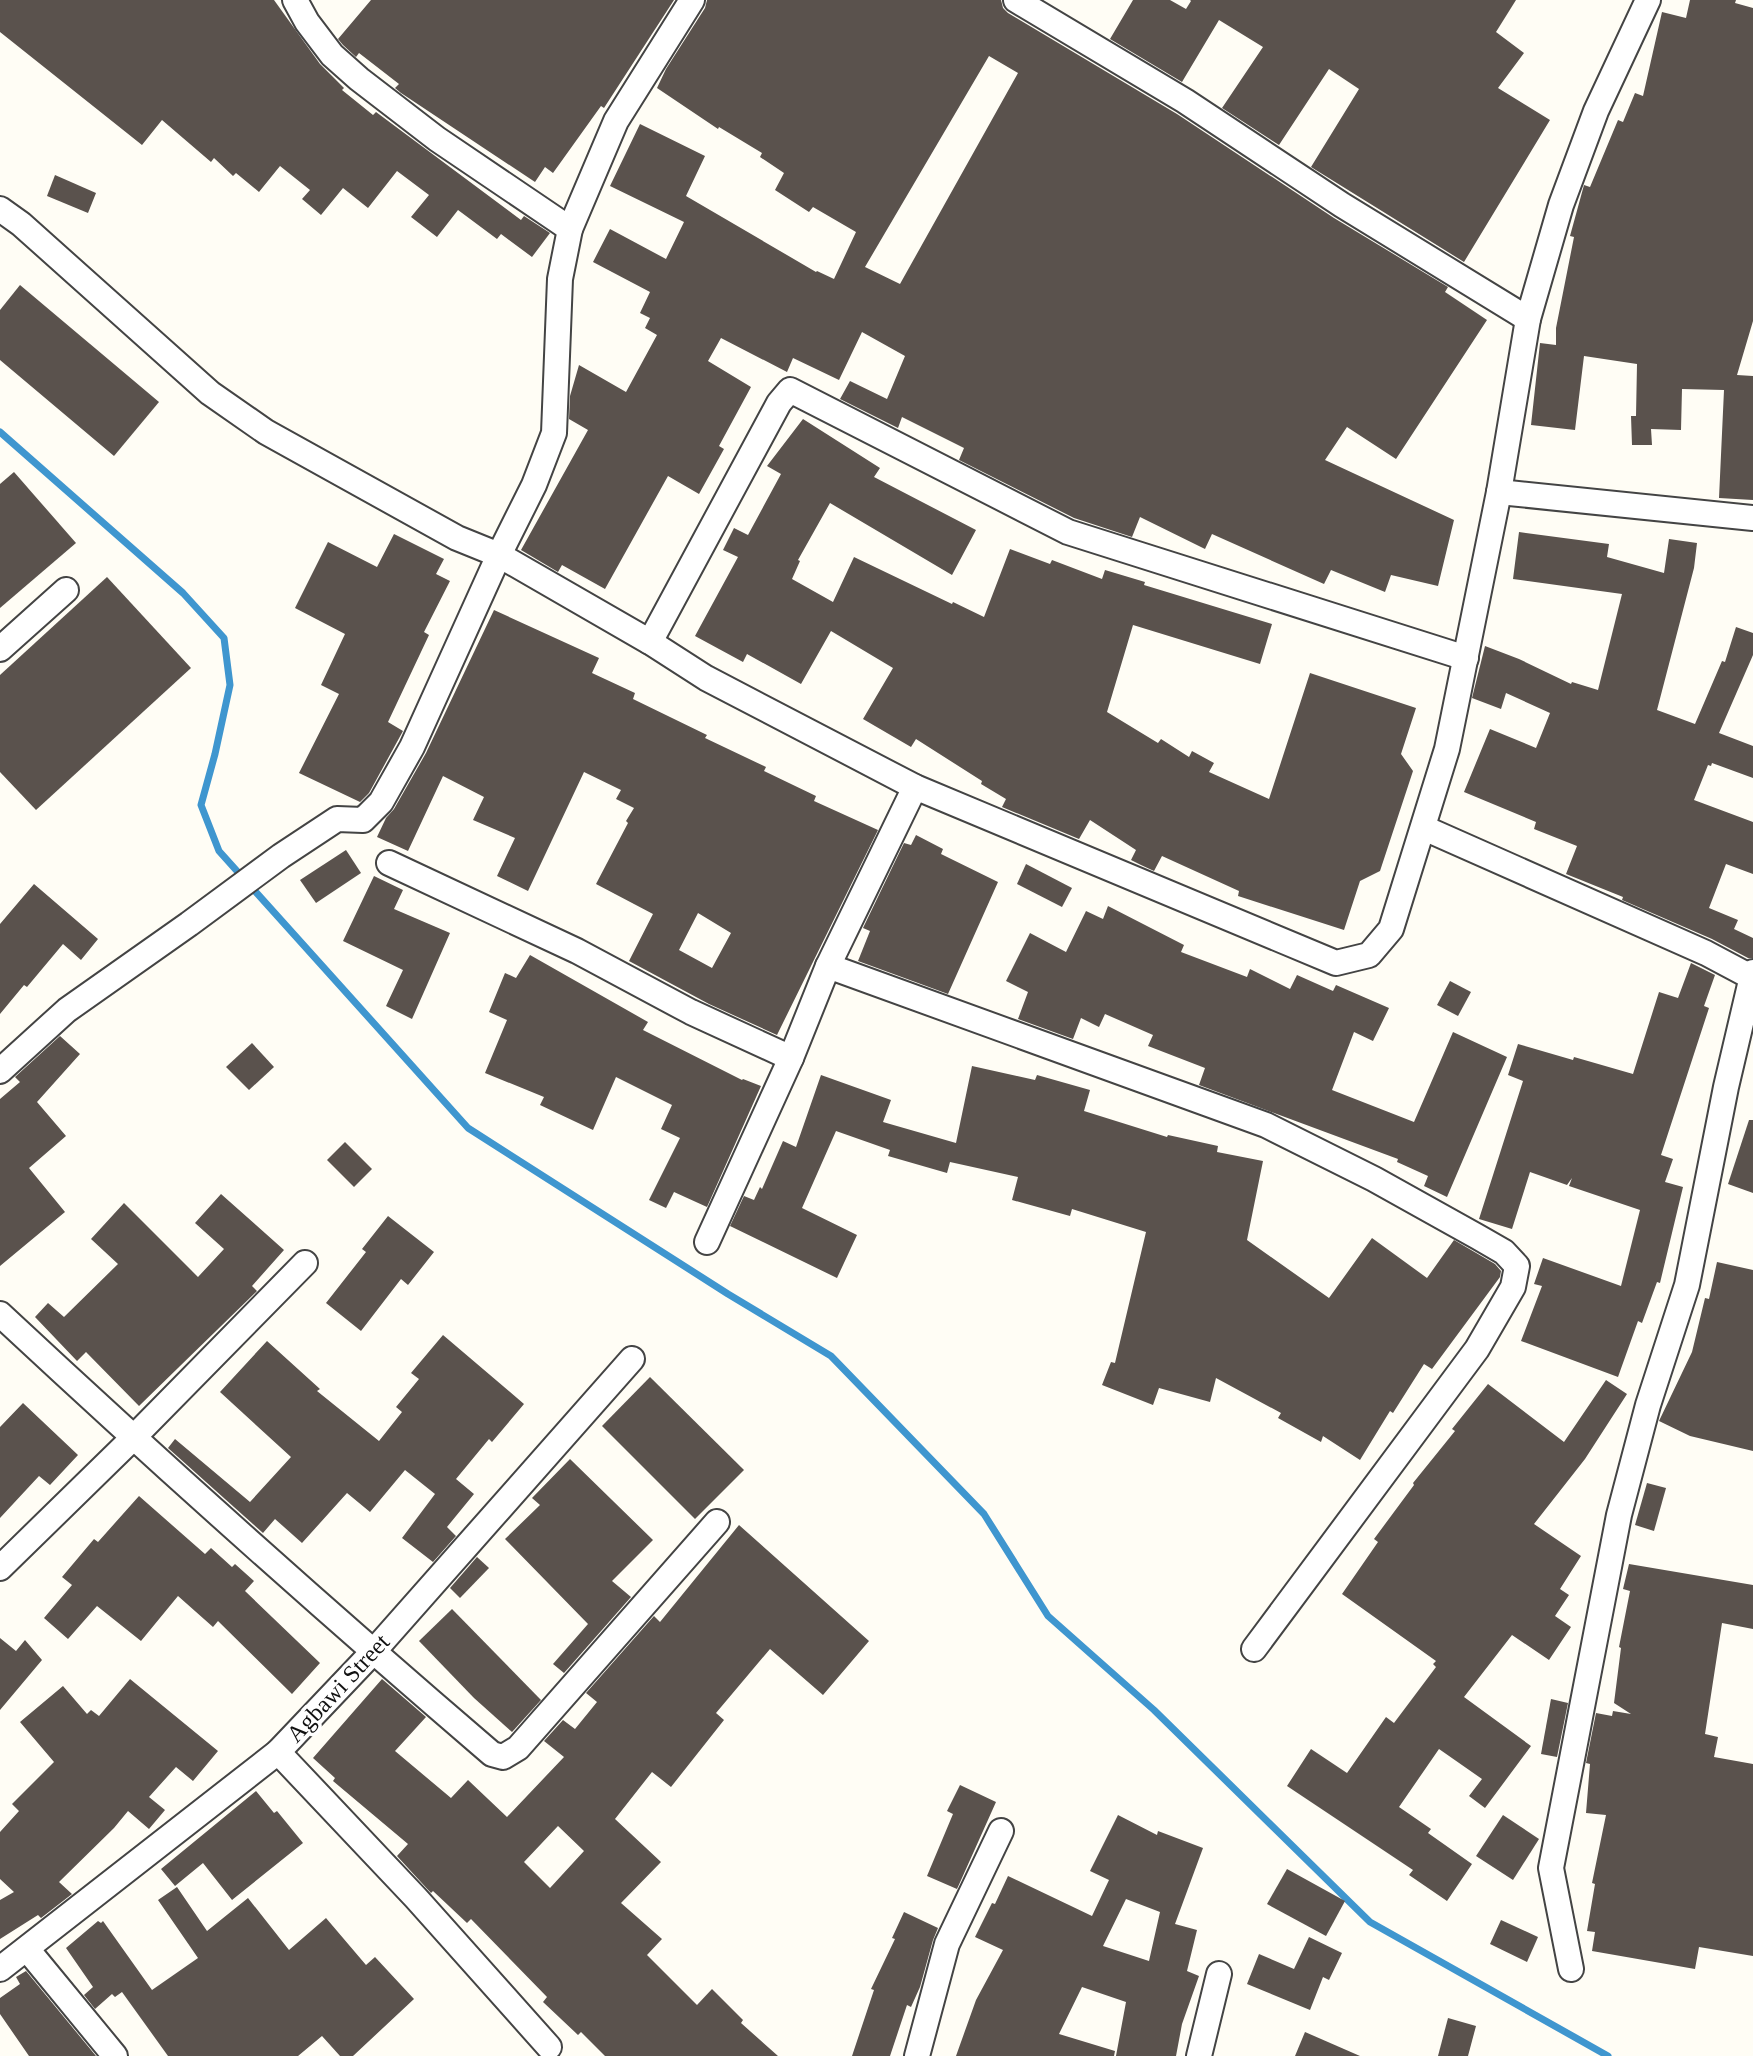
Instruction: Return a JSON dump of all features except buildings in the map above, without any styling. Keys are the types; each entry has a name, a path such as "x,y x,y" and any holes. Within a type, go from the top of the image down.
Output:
{"street":[{"path":"295,0 307,22 332,55 359,79 437,139 570,229"},
{"path":"0,1071 68,1010 281,856 337,819 363,820 381,802 412,747 499,555 534,485 554,433 560,279 570,229 616,121 692,0"},
{"path":"1016,0 1185,101 1352,212 1528,319"},
{"path":"0,209 32,233 210,393 266,432 457,538 499,555 650,642 706,678 915,787 1336,963 1369,955 1391,929 1424,828 1447,749 1466,658 1499,492 1528,319 1561,205 1596,111 1648,0"},
{"path":"650,642 779,403 790,390 1068,532 1466,658"},
{"path":"1499,492 1753,518"},
{"path":"0,649 66,590"},
{"path":"707,1242 791,1058 828,966 915,787"},
{"path":"1424,828 1752,976 1687,1285 1648,1405 1619,1515 1551,1868 1571,1969"},
{"path":"389,863 577,951 691,1012 791,1058"},
{"path":"828,966 1266,1125 1374,1179 1504,1252 1517,1266 1513,1287 1476,1349 1254,1649"},
{"path":"0,1568 306,1263"},
{"path":"0,1314 133,1438 373,1652 492,1754 502,1757 518,1748 717,1522"},
{"name":"Agbawi Street","path":"0,1969 278,1752 373,1652 632,1359"},
{"path":"278,1752 416,1898 550,2047"},
{"path":"917,2056 947,1944 1001,1831"},
{"path":"27,1949 115,2056"},
{"path":"1199,2056 1219,1974"}],"waterway":[{"path":"0,432 183,593 224,638 230,685 201,805 219,851 468,1128 728,1294 831,1356 984,1514 1048,1616 1154,1710 1370,1922 1608,2056"}]}
